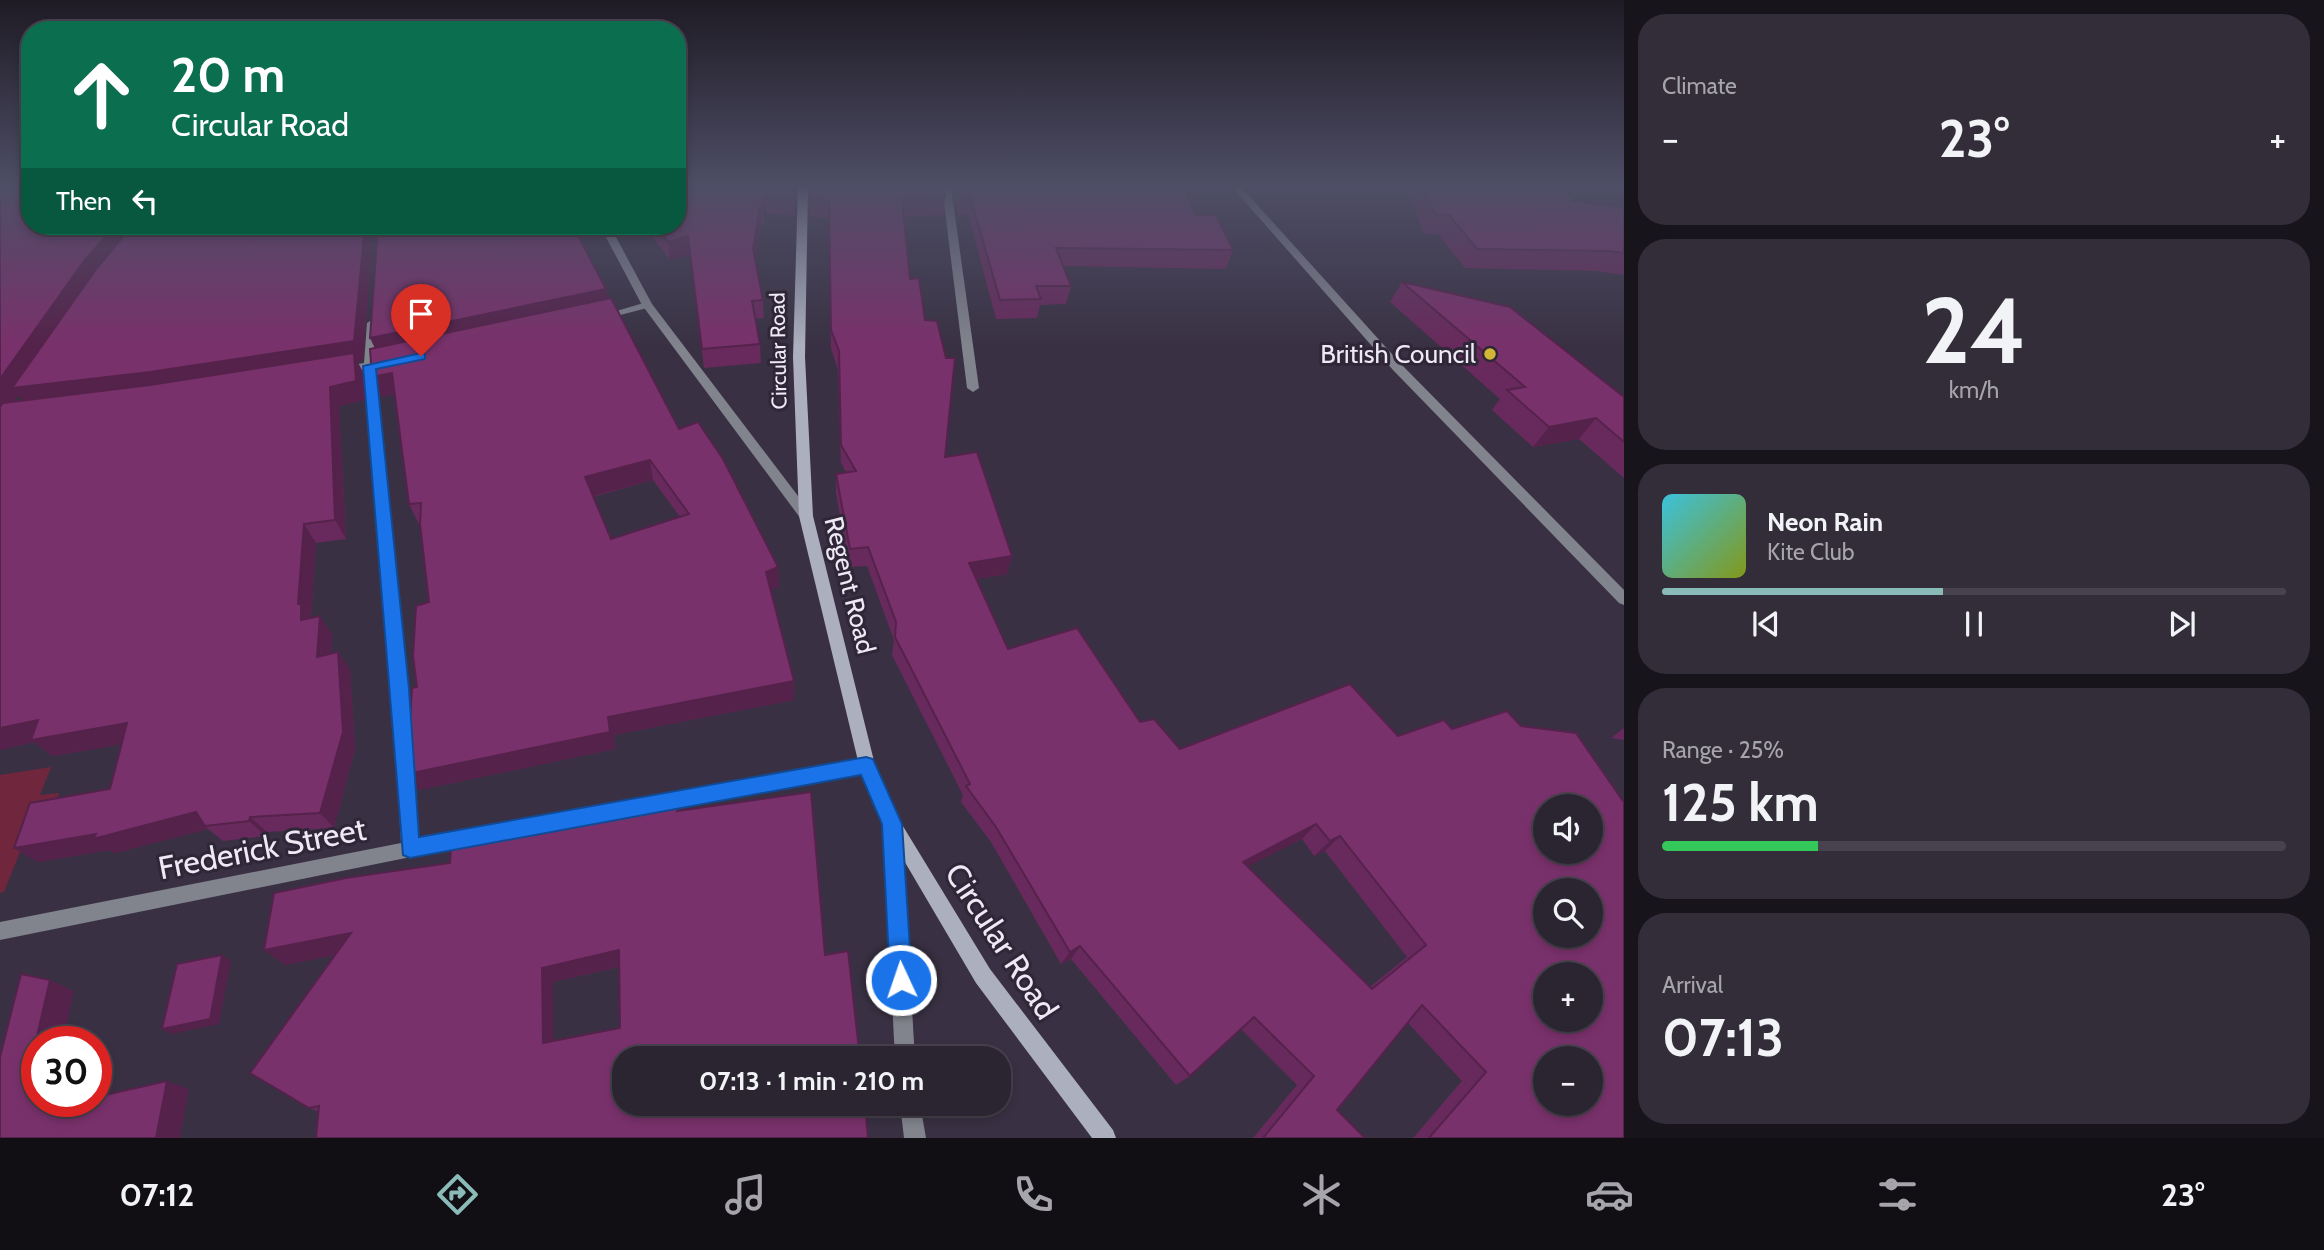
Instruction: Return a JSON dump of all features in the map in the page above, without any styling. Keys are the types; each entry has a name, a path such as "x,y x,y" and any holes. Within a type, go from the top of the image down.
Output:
{"main road":[{"name":"Circular Road","path":"802,240 799,356 806,516"},
{"name":"Regent Road","path":"806,516 866,765"},
{"name":"Circular Road","path":"866,765 892,824 983,976 1105,1138"}],"street":[{"name":"Regent Road","path":"612,240 647,305 806,516"},
{"path":"953,240 973,388"},
{"path":"1284,240 1397,367 1624,599"},
{"path":"374,302 370,366 400,689 410,848"},
{"path":"594,319 647,305"},
{"path":"331,372 408,359"},
{"name":"Frederick Street","path":"0,931 410,848 866,765"},
{"path":"892,824 904,1046"},
{"path":"912,1116 915,1138"}],"shaded area":[{"path":"51,767 40,795 59,793 52,813 32,822 4,892 0,893 0,775"}],"building":[{"path":"0,240 103,240 84,261 0,379"},
{"path":"120,240 364,240 354,341 150,372 12,388 97,268"},
{"path":"377,240 580,240 606,289 370,338"},
{"path":"689,240 754,240 753,249 763,300 752,301 760,344 702,349"},
{"path":"830,240 906,240 910,279 919,278 925,320 937,321 946,358 955,358 945,457 977,452 1012,556 969,563 1008,649 1077,628 1140,722 1154,719 1180,749 1350,684 1398,736 1444,720 1452,729 1507,711 1521,726 1576,733 1624,801 1624,1138 1429,1138 1486,1072 1422,1005 1337,1110 1365,1138 1263,1138 1314,1076 1254,1017 1190,1076 1080,946 1070,952 996,827 966,786 970,784 895,637 896,622 868,547 850,549 836,474 856,471 841,445 839,351 831,330","holes":["1316,824 1330,841 1340,836 1426,945 1372,989 1243,862"]},
{"path":"983,240 1228,240 1233,250 1056,248 1071,286 1036,286 1041,299 1000,300"},
{"path":"1470,240 1624,240 1624,253 1477,249"},
{"path":"1402,282 1510,307 1624,397 1624,442 1596,418 1549,427 1507,390 1525,387"},
{"path":"611,298 679,429 698,422 723,459 778,567 766,572 794,681 608,717 610,732 407,774 412,688 417,687 413,656 416,606 429,602 420,524 421,503 409,504 392,373 372,377 370,349","holes":["650,460 689,514 611,539 585,477"]},
{"path":"354,353 356,381 330,387 335,520 304,524 298,604 301,604 301,620 320,616 317,657 338,652 343,732 320,813 250,817 249,821 205,826 196,812 93,839 96,834 14,848 30,803 110,789 127,723 31,740 38,720 0,728 0,407 3,403 150,385"},
{"path":"811,792 825,955 848,951 859,1046 612,1046 612,1116 866,1116 868,1138 316,1138 319,1106 309,1108 250,1073 351,933 264,950 274,893 346,878 450,863 452,832 541,816 541,829 677,803 677,811","holes":["619,950 620,1028 543,1043 542,968"]},
{"path":"222,955 210,1019 162,1029 177,964"},
{"path":"21,974 50,980 39,1026 21,1026 21,1117 112,1117 112,1093 167,1081 156,1138 0,1138 0,1057"}],"place":[{"name":"British Council","path":"1490,354"}],"route":[{"path":"421,356 370,366 400,689 410,848 655,806 866,765 892,824 901,980"}]}
